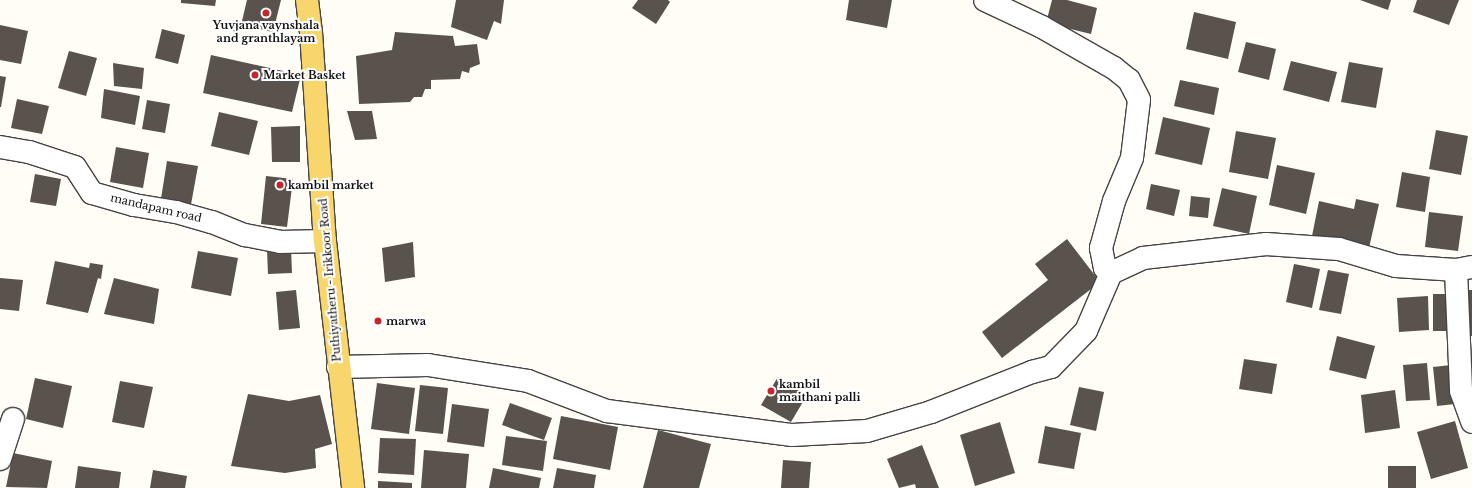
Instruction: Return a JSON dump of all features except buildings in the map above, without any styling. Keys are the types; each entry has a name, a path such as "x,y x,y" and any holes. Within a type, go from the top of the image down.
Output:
{"main road":[{"name":"Puthiyatheru - Irikkoor Road","path":"307,0 312,32 325,240 338,367 353,488"}],"street":[{"path":"985,0 1042,27 1114,68 1129,80 1139,100 1132,158 1114,201 1101,248 1105,268 1111,273"},
{"name":"mandapam road","path":"0,147 29,152 75,167 92,193 134,205 176,212 245,235 280,242 325,240"},
{"path":"338,367 428,365 528,381 607,410 792,435 867,431 931,412 1032,372 1051,367 1086,331 1111,273 1143,258 1266,244 1339,249 1396,266 1464,269 1461,392 1472,422"},
{"path":"0,459 13,419"}],"place":[{"name":"Yuvjana vaynshala and granthlayam","path":"266,13"},
{"name":"Market Basket","path":"255,75"},
{"name":"kambil market","path":"280,185"},
{"name":"marwa","path":"378,321"},
{"name":"kambil maithani palli","path":"771,391"}]}
